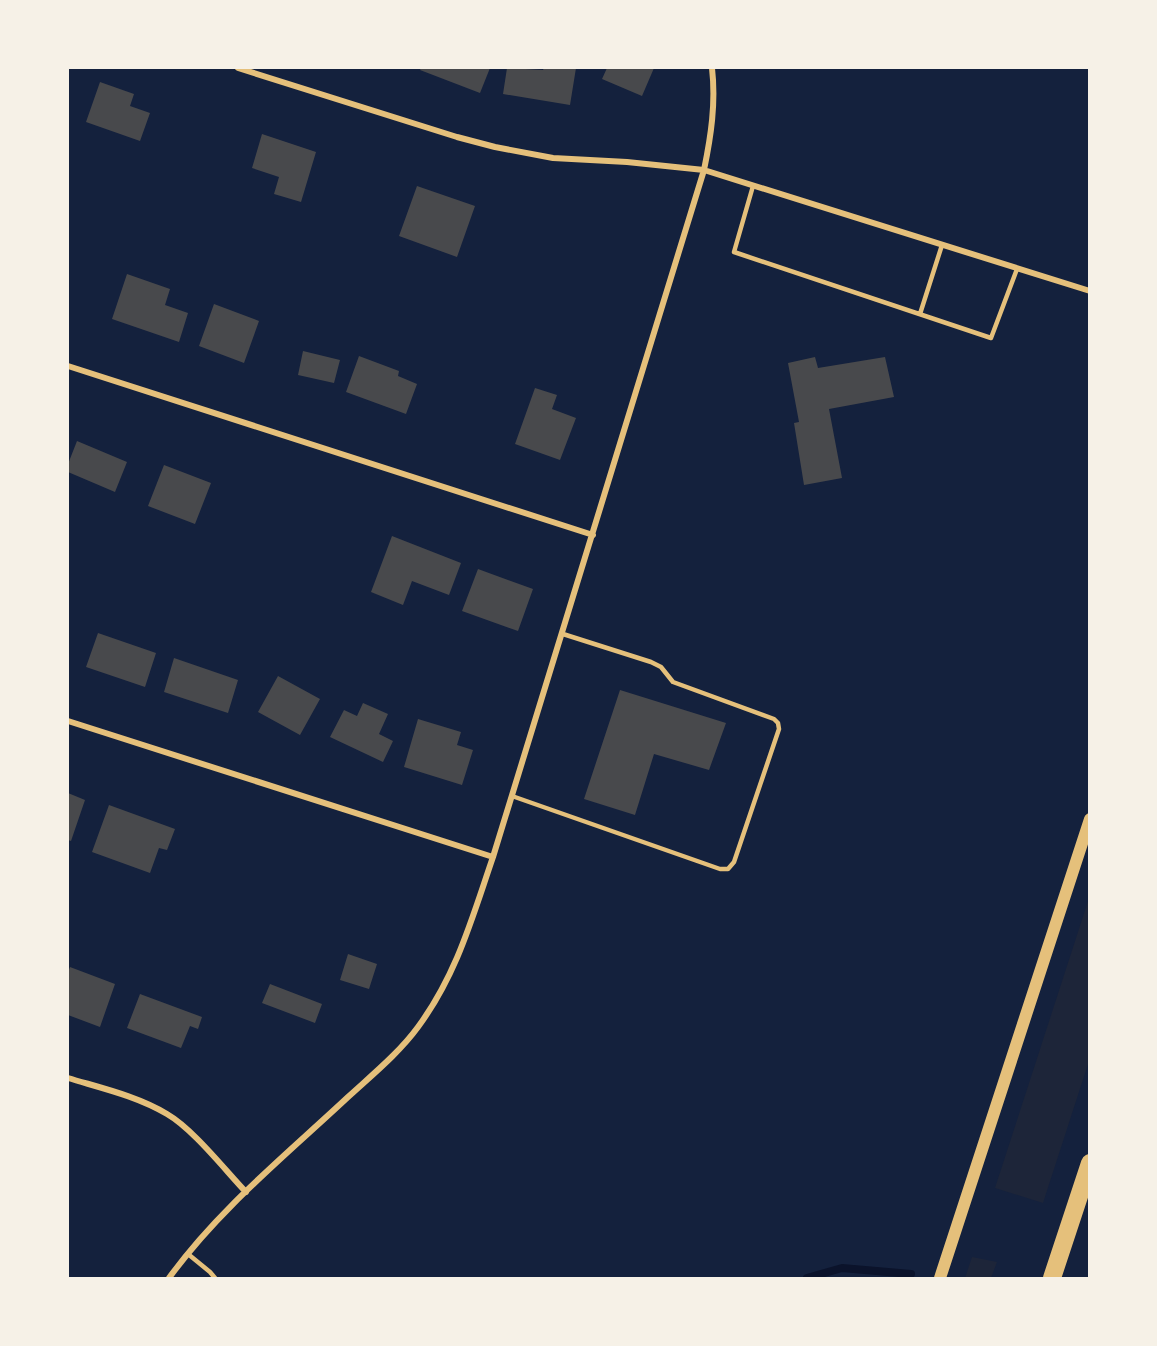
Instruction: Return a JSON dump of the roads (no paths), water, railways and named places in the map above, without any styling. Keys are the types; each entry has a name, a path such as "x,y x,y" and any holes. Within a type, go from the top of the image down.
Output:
{"highway":[{"path":"1052,1278 1089,1163"}],"main road":[{"path":"940,1278 1089,819"}],"street":[{"path":"238,68 495,147 553,158 627,162 704,170 1089,291"},
{"path":"169,1278 200,1239 246,1192 390,1058 417,1029 443,990 459,955 493,857 704,170 712,131 714,90 712,68"},
{"path":"68,366 593,535"},
{"path":"68,721 493,857"},
{"path":"68,1078 131,1098 167,1114 181,1124 246,1192"}],"lane":[{"path":"753,186 734,252 991,338 1017,269"},
{"path":"920,314 942,245"},
{"path":"512,796 720,869 728,868 734,862 779,729 774,719 674,682 660,667 651,662 562,634"},
{"path":"188,1254 215,1278"}],"waterway":[{"path":"807,1278 842,1268 911,1274"}]}
